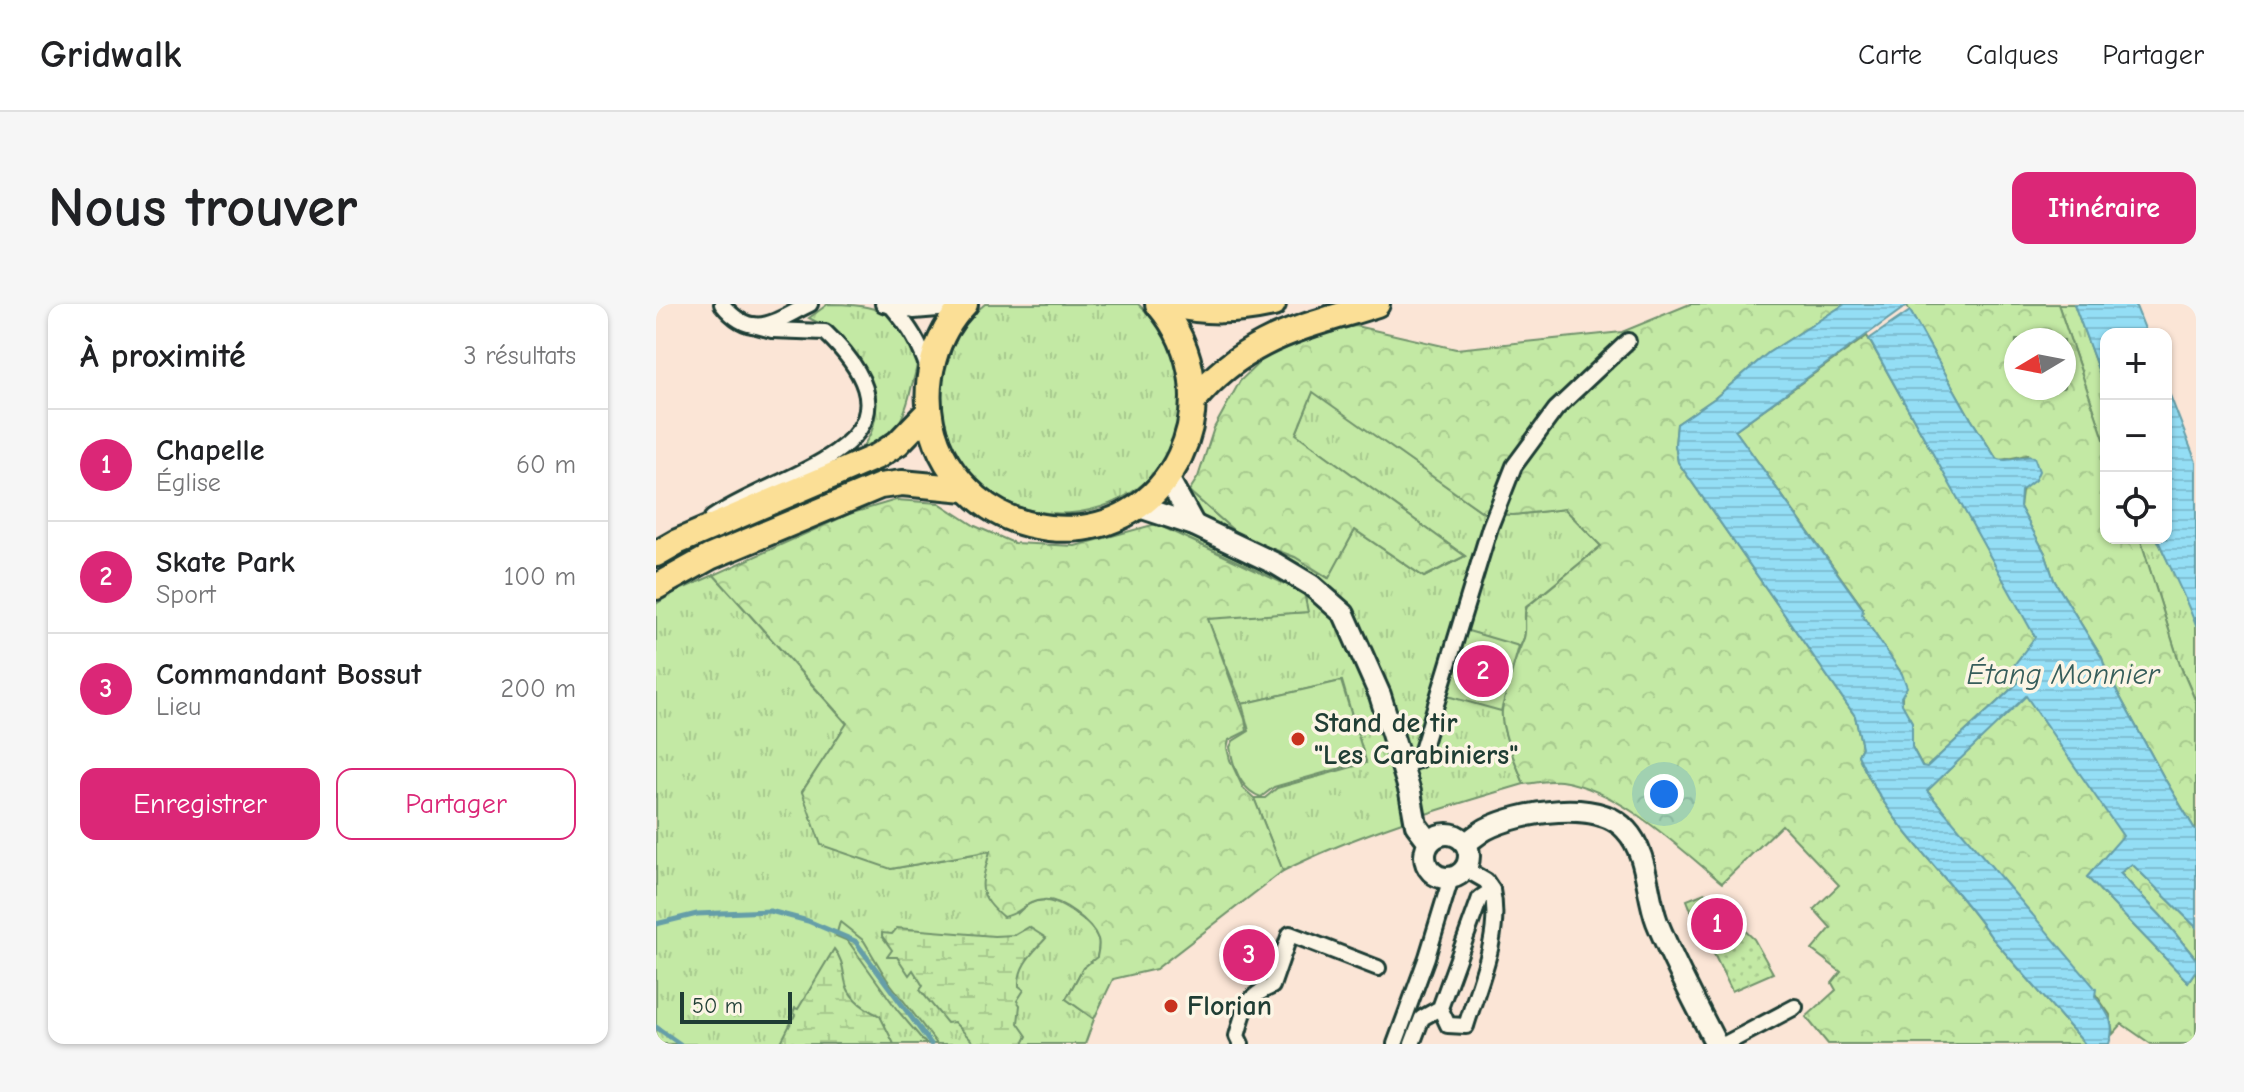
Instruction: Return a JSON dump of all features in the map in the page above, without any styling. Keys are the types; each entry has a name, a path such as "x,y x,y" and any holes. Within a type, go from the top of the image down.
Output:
{"main road":[{"path":"963,305 941,339 930,376 929,411 942,453 966,489 999,513 1018,522 1048,528 1078,528 1099,524 1136,506 1167,476 1187,440 1194,400 1189,357 1181,337 1158,304"},
{"path":"1168,304 1238,311 1273,304"},
{"path":"1194,400 1225,366 1260,344 1278,335 1377,304"},
{"path":"667,548 878,456 904,437 929,411"},
{"path":"1167,476 1194,525"},
{"path":"656,587 710,557 880,486 920,483 966,489"},
{"path":"1136,506 1194,525 1276,564 1311,585 1344,614 1380,695 1410,792 1416,825 1436,838"},
{"path":"1466,843 1487,829 1544,812 1593,814 1620,824 1633,838 1639,851 1658,923 1716,1044"},
{"path":"1453,834 1466,843 1469,852 1458,873 1442,878 1429,868 1425,851 1436,838 1453,834"}],"street":[{"path":"667,548 731,505 829,459 854,439 862,426 866,403 862,380 825,332 772,330 753,325 740,321 722,304"},
{"path":"888,306 914,311 963,305"},
{"path":"888,306 911,328 920,344 930,376"},
{"path":"753,325 769,325 784,320 803,307"},
{"path":"1400,766 1419,760 1486,542 1514,466 1556,409 1628,341"},
{"path":"1395,1044 1458,873 1486,881 1492,890 1497,912 1490,948 1466,1026 1448,1025 1440,1008"},
{"path":"1412,1044 1422,1018 1440,1008 1480,898 1492,890"},
{"path":"1241,1044 1237,1036 1247,1002 1256,993 1272,986 1290,934 1378,968"},
{"path":"1725,1044 1795,1007"}],"green space":[{"path":"828,304 865,307 888,315 905,330 917,357 908,403 894,431 855,454 869,436 875,417 874,397 857,359 843,342 809,318"},
{"path":"985,304 1138,304 1146,312 1171,349 1180,382 1176,433 1154,473 1120,499 1078,512 1035,511 994,494 962,462 943,413 942,383 956,339"},
{"path":"1690,304 1845,304 1768,353 1715,398 1677,424 1675,445 1678,462 1855,716 1862,747 1858,755 1886,805 1992,938 2085,1044 1828,1044 1806,1017 1836,990 1832,983 1841,972 1812,950 1831,928 1814,909 1839,885 1782,825 1722,883 1647,822 1605,796 1561,781 1524,784 1506,737 1502,711 1507,683 1524,638 1527,607 1601,546 1565,509 1513,515 1484,513 1313,392 1296,434 1465,556 1424,577 1355,530 1329,578 1295,557 1241,537 1189,491 1198,477 1214,428 1240,381 1275,347 1316,333 1356,326 1456,349 1622,332"},
{"path":"2058,304 2074,304 2100,375 2100,427 2076,357 2076,328 2066,328"},
{"path":"2058,304 2066,328 2004,328 2004,400 2076,400 2076,357 2100,427 2100,544 2142,544 2180,665 2196,702 2196,831 2163,776 2106,671 2102,658 2054,580 2045,553 2020,507 2027,455 2001,460 1996,458 1907,306"},
{"path":"1867,336 2036,637 2012,668 2021,680 1927,767 1923,767 1912,747 1912,722 1902,705 1902,674 1862,615 1863,608 1735,430"},
{"path":"1313,391 1484,513 1513,515 1565,509 1601,546 1526,607 1525,634 1507,683 1502,711 1506,737 1524,784 1371,833 1283,871 1254,798 1265,798 1277,788 1366,763 1342,681 1242,704 1207,618 1307,612 1305,593 1156,524 1189,491 1241,537 1295,557 1328,578 1355,530 1424,577 1465,556 1296,434"},
{"path":"896,500 939,503 975,526 1014,543 1075,546 1156,524 1304,593 1308,612 1208,619 1247,731 1229,740 1230,760 1243,788 1254,798 1283,871 1156,969 1113,979 1094,1019 1066,999 1083,968 1097,957 1099,944 1095,932 1075,912 1050,900 1031,903 1003,917 984,894 990,851 891,869 821,845 802,792 847,723 714,575 849,514"},
{"path":"2142,544 2160,544 2193,614 2196,625 2196,702 2180,665"},
{"path":"714,575 847,724 802,792 891,869 990,851 1017,914 1030,903 1051,902 1072,912 1094,931 1099,941 1097,958 1083,968 1066,999 1094,1019 1085,1044 656,1044 656,604"},
{"path":"1465,630 1519,646 1501,711 1447,696"},
{"name":"Stand de tir \"Les Carabiniers\"","path":"1341,681 1366,761 1274,787 1261,797 1254,794 1236,770 1230,747 1233,741 1249,731 1242,704"},
{"path":"2026,695 2124,836 2087,877 2188,982 2196,970 2196,1044 2151,1044 2122,1024 2113,1034 2110,1015 2094,992 1927,791"},
{"path":"2132,864 2196,927 2196,959 2120,873"},
{"path":"1705,893 1754,939 1773,973 1732,991 1712,950 1707,951 1687,900"},
{"path":"840,922 864,941 886,978 937,1044 926,1044 848,941 836,936"},
{"path":"1029,927 1046,938 1027,960 1019,979 1019,986 1024,990 1017,1001 1020,1005 1018,1023 1027,1036 1023,1044 975,1044 954,1022 947,1023 920,990 923,986 913,970 909,975 897,957 887,957 892,950 882,936 882,933 892,934 897,928 1015,935"},
{"path":"834,949 850,993 864,1007 880,1016 894,1044 780,1044 795,1015 795,1008 798,1009"}],"water":[{"name":"Étang Monnier","path":"1845,304 1909,304 1735,430 1863,609 1862,615 1902,674 1907,687 1901,697 1902,704 1912,722 1912,747 1922,766 1927,767 2020,681 2012,668 2035,637 1869,339 1910,311 1996,458 2034,457 2039,471 2035,480 2021,491 2020,507 2045,553 2054,580 2102,658 2106,671 2163,776 2196,831 2196,927 2132,864 2120,873 2196,959 2196,970 2188,982 2087,877 2123,836 2026,696 1927,791 2096,989 2095,996 2111,1024 2109,1044 2085,1044 1992,938 1902,827 1871,781 1858,755 1862,747 1855,716 1678,462 1675,445 1677,424 1715,398 1768,353"},
{"path":"2074,304 2135,304 2145,328 2100,328 2100,375"},
{"path":"2172,400 2196,462 2196,626 2160,544 2172,544"}],"waterway":[{"path":"656,924 697,914 770,911 808,921 855,941 931,1044"},
{"path":"656,1027 680,1044"}],"place":[{"name":"Skate Park","path":"1483,671"},
{"name":"Stand de tir \"Les Carabiniers\"","path":"1298,739"},
{"name":"Chapelle","path":"1717,924"},
{"name":"Commandant Bossut","path":"1249,955"},
{"name":"Florian","path":"1171,1006"}]}
